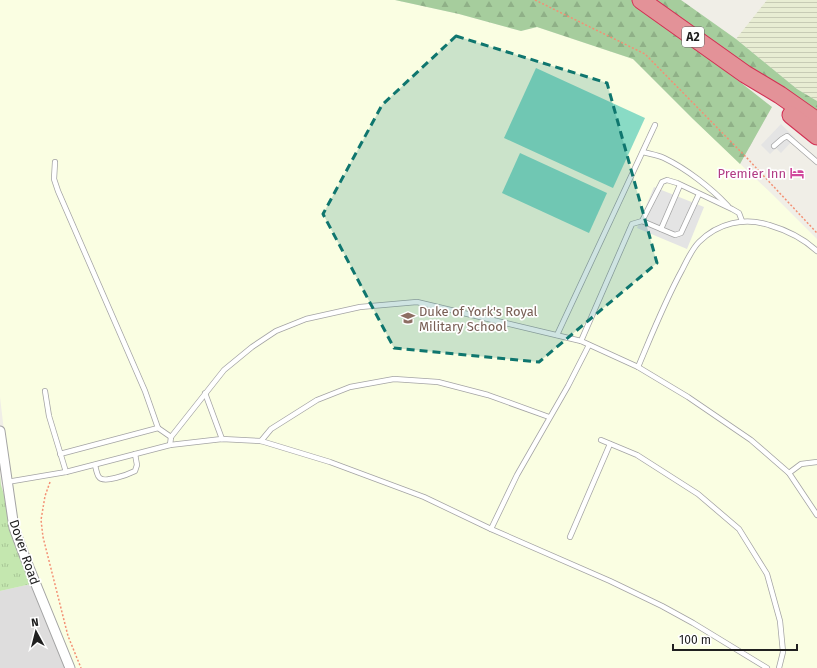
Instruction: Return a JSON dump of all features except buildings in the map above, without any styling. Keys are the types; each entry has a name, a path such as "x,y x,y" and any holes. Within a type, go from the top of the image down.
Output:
{"highway":[{"name":"A2","path":"641,0 745,74 780,94 817,121"},
{"name":"A2","path":"745,74 774,101 817,136"}],"street":[{"name":"Dover Road","path":"0,431 14,528 70,668"}],"lane":[{"path":"557,335 655,125"},
{"path":"774,146 787,136 817,162"},
{"path":"643,152 663,158 697,179 718,196 729,208"},
{"path":"55,162 54,179 58,191 145,392 158,428 171,437"},
{"path":"642,221 662,182 667,180 739,213 742,221"},
{"path":"661,229 680,185"},
{"path":"581,341 632,224 642,221 675,235 680,232 699,194"},
{"path":"638,367 673,286 691,253 699,242 715,229 727,224 742,221 759,222 778,228 799,238 817,251"},
{"path":"170,445 171,437 224,370 252,347 276,331 306,318 360,307 417,302 581,341 638,367 688,397 751,440 789,474 817,515"},
{"path":"491,529 517,475 568,386 589,345"},
{"path":"261,441 271,429 317,400 350,387 394,379 438,382 488,395 549,417"},
{"path":"46,391 46,403 49,416 66,472"},
{"path":"205,393 222,439"},
{"path":"60,454 158,428"},
{"path":"7,482 66,472 170,445 222,439 261,441 370,476 424,497 662,606 767,668"},
{"path":"601,440 637,455 698,494 739,529 767,574 780,621 783,652 779,668"},
{"path":"570,537 610,444"},
{"path":"95,465 98,477 107,480 135,471 137,465 135,454"},
{"path":"789,474 801,464 817,462"}],"path":[{"path":"535,0 645,54 746,157 817,233"},
{"path":"814,230 817,227"},
{"path":"53,474 44,496 41,520 42,537 68,636 81,668"}],"highlighted area":[{"path":"456,36 607,83 657,263 539,362 394,348 323,214 382,105"}],"shaded area":[{"name":"Duke of York's Royal Military School","path":"0,0 395,0 459,14 521,31 537,27 633,59 817,239 817,668 73,668 17,525 0,397"},
{"path":"767,0 817,0 817,101 797,89 736,39"},
{"path":"781,124 795,138 781,153 776,148 770,154 761,145"},
{"path":"654,187 704,207 687,249 637,228"},
{"path":"31,584 65,668 0,668 0,591"}],"green space":[{"path":"395,0 633,0 648,10 772,107 740,164 633,59 537,27 521,31 459,14"},
{"path":"654,0 681,0 736,39 797,89 817,101 817,116 688,23"},
{"path":"536,68 645,118 613,188 504,138"},
{"path":"520,153 607,193 589,233 502,193"},
{"path":"0,475 1,485 31,584 0,591"}],"place":[{"name":"Premier Inn","path":"797,173"},
{"name":"Duke of York's Royal Military School","path":"408,318"}]}
